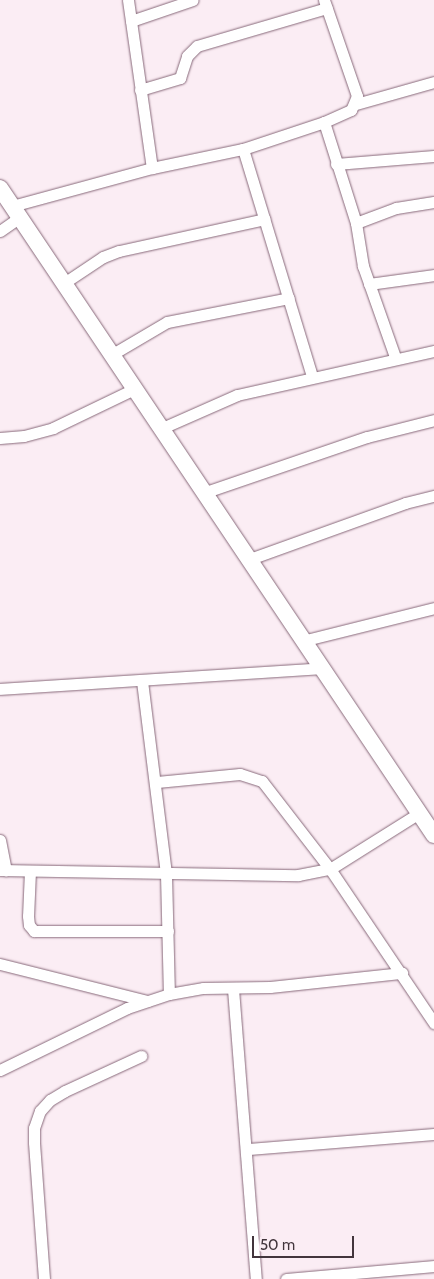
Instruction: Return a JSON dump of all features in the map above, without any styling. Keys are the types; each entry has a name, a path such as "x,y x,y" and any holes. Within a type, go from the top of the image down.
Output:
{"street":[{"path":"128,0 152,168"},
{"path":"130,22 193,0"},
{"path":"140,90 180,78 187,56 197,46 325,4 355,88 356,104"},
{"path":"0,231 16,212 152,168 243,149 324,122 351,110 356,104 434,82"},
{"path":"324,122 356,223 357,242 369,284 394,358"},
{"path":"243,149 312,376"},
{"path":"336,164 434,156"},
{"path":"0,188 247,560 434,835"},
{"path":"356,223 396,208 434,202"},
{"path":"64,283 103,257 119,251 265,219"},
{"path":"369,284 434,275"},
{"path":"111,355 167,322 289,298"},
{"path":"160,429 229,398 312,376 434,351"},
{"path":"0,438 24,436 54,428 134,389"},
{"path":"203,493 367,437 434,420"},
{"path":"247,560 405,503 434,496"},
{"path":"302,641 434,608"},
{"path":"0,689 321,668"},
{"path":"142,681 157,782 166,874 169,994"},
{"path":"157,782 240,774 262,781 330,869 434,1023"},
{"path":"0,840 3,870 298,875 330,869 419,813"},
{"path":"30,871 28,916 29,925 34,931 168,931"},
{"path":"0,964 147,1001"},
{"path":"0,1070 147,1001 169,994 203,988 233,989 402,973"},
{"path":"233,989 248,1149 256,1279"},
{"path":"44,1279 34,1142 34,1128 40,1111 50,1100 65,1091 140,1056"},
{"path":"248,1149 434,1134"},
{"path":"286,1279 363,1275 434,1266"}]}
